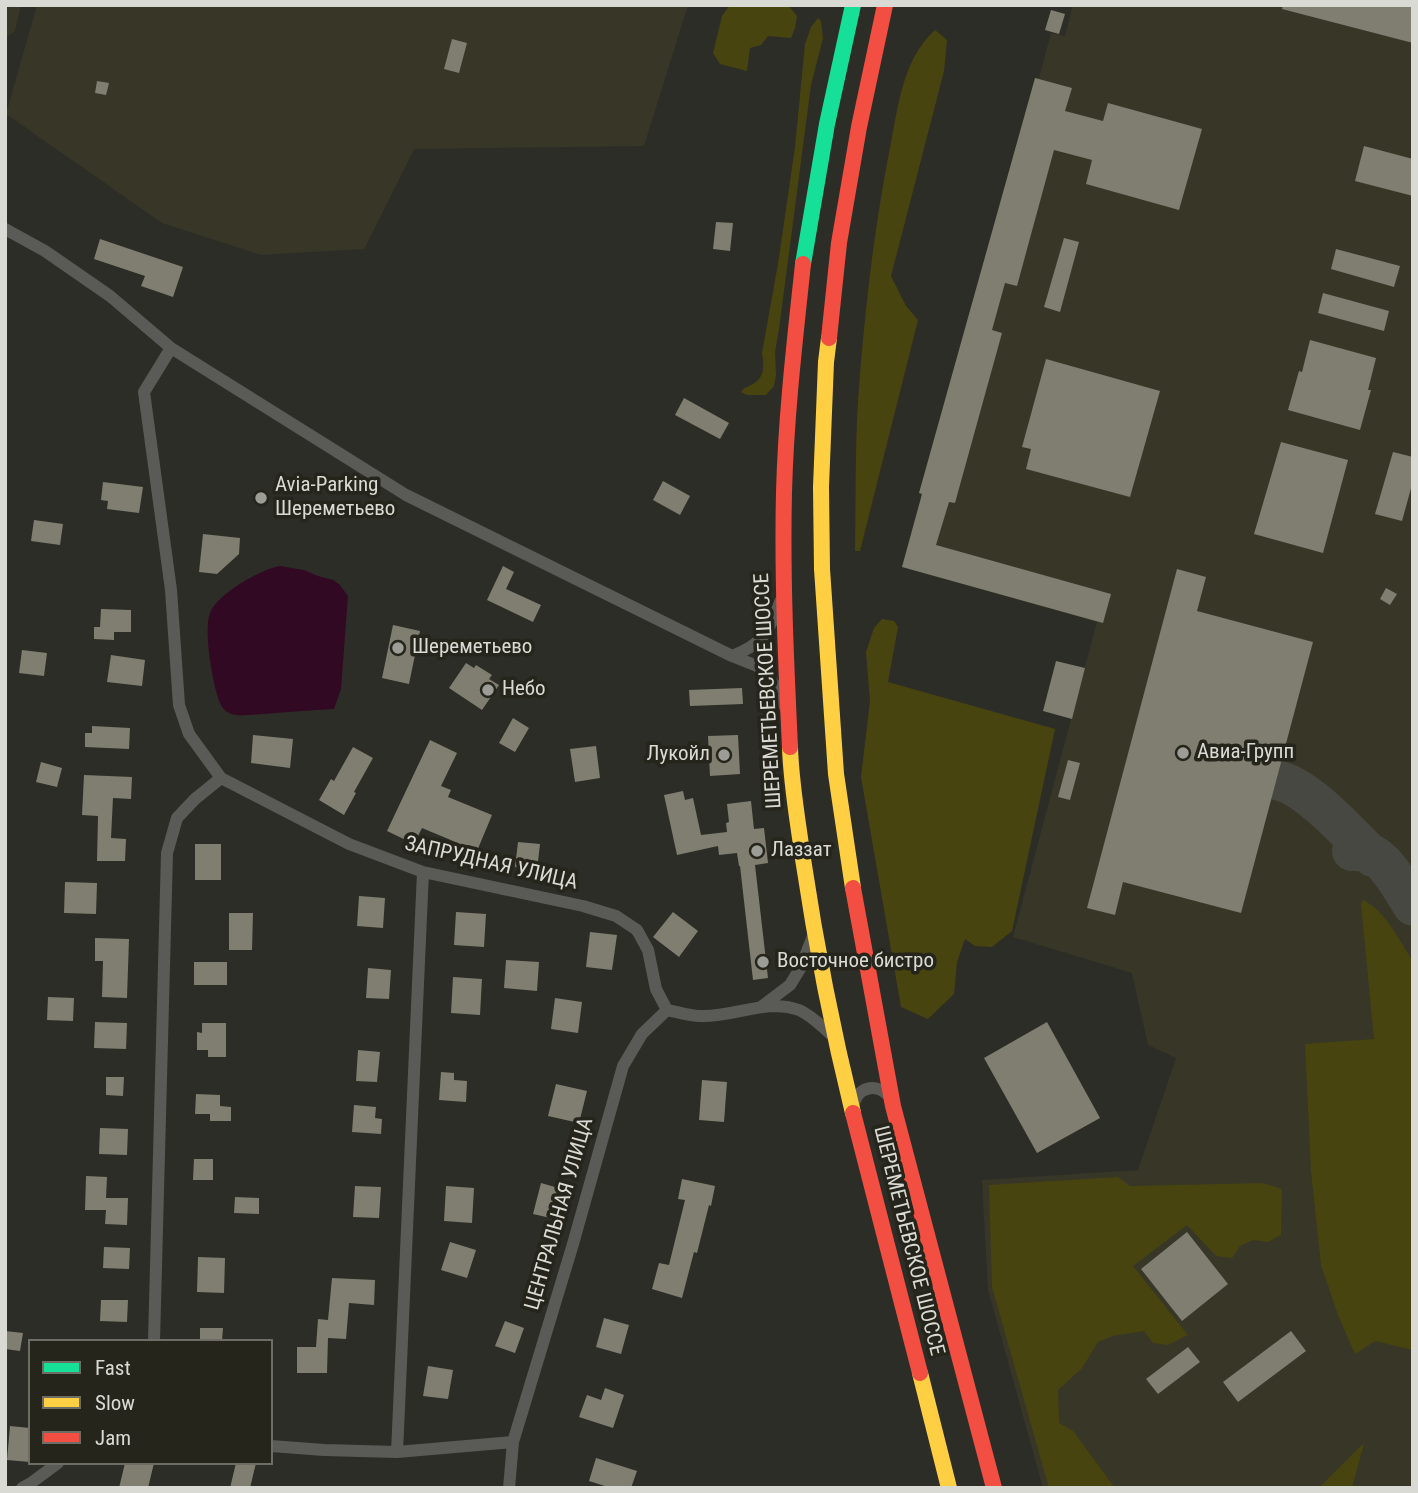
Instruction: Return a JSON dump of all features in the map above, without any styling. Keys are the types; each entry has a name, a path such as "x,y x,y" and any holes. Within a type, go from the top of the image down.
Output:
{"main road":[{"name":"ШЕРЕМЕТЬЕВСКОЕ ШОССЕ","path":"853,5 827,124 805,247 792,367 786,462 783,595 791,780 814,935 834,1037 949,1488"},
{"name":"ШЕРЕМЕТЬЕВСКОЕ ШОССЕ","path":"885,5 859,127 839,243 826,362 821,487 822,569 830,695 836,774 857,915 893,1106 994,1488"}],"street":[{"path":"5,229 45,251 110,296 172,348 406,495 757,666 774,684 788,714"},
{"path":"154,1339 167,853 177,818 221,778 189,734 179,705 171,590 144,392 172,348"},
{"path":"732,656 751,649 763,636 783,595"},
{"name":"ЗАПРУДНАЯ УЛИЦА","path":"221,778 349,844 423,872 583,906 616,916 637,930 648,950 656,989 667,1010"},
{"path":"397,1452 423,872"},
{"path":"761,1007 790,985 801,967 814,935"},
{"path":"667,1010 700,1016 761,1007 785,1007 810,1016 834,1037"},
{"name":"ЦЕНТРАЛЬНАЯ УЛИЦА","path":"509,1488 513,1442 573,1244 622,1066 642,1034 667,1010"},
{"path":"853,1114 853,1104 857,1096 874,1087 883,1090 890,1097 893,1106"},
{"path":"273,1446 397,1452 513,1442"},
{"path":"22,1488 55,1465"}],"shaded area":[{"path":"5,5 21,5 15,31 5,39"},
{"path":"37,5 688,5 644,146 414,149 364,249 261,255 162,223 6,114"},
{"path":"730,5 788,5 797,16 791,38 768,36 761,45 750,48 747,71 720,64 713,53 722,16"},
{"path":"1073,5 1413,5 1413,1488 1043,1488 988,1290 982,1180 1138,1170 1176,1058 1148,1045 1132,973 1013,937 1097,622 902,567 922,495 919,493 1035,78 1039,78 1051,33 1065,36"},
{"path":"818,18 821,21 823,38 811,85 775,352 774,386 766,395 747,395 741,392 759,379 763,369 762,353 795,147 805,44 811,27"},
{"path":"935,30 947,40 944,71 891,276 906,306 918,320 860,551 855,551 858,401 878,215 903,87 915,56"},
{"path":"280,566 304,570 333,580 348,596 341,689 334,709 236,715 225,710 220,703 214,684 208,645 210,613 230,591 262,572"},
{"path":"882,619 894,621 898,627 888,682 1055,729 1012,931 992,947 975,946 965,939 957,962 954,994 928,1019 901,1007 861,777 870,701 866,652 874,628"},
{"path":"1363,900 1385,919 1413,961 1413,1350 1375,1341 1355,1354 1321,1265 1311,1171 1305,1044 1374,1039 1361,904"},
{"path":"1118,1177 1130,1186 1263,1183 1282,1189 1281,1235 1268,1242 1253,1240 1240,1246 1232,1258 1216,1256 1187,1225 1133,1266 1188,1335 1168,1345 1153,1343 1144,1331 1113,1336 1098,1342 1082,1368 1058,1390 1059,1423 1073,1431 1115,1488 1049,1488 992,1287 989,1185"},
{"path":"1364,1443 1352,1488 1319,1488"}],"building":[{"path":"1283,5 1413,5 1413,43 1282,9"},
{"path":"1051,10 1065,14 1059,34 1045,30"},
{"path":"452,39 467,43 459,73 444,69"},
{"path":"1035,78 1072,88 1065,111 1103,121 1108,103 1202,129 1179,210 1086,184 1092,160 1054,150 1017,286 1005,283 992,330 1002,333 955,503 949,502 936,545 1111,594 1103,623 902,567 922,494 919,493"},
{"path":"97,81 109,83 106,95 95,93"},
{"path":"1364,146 1413,159 1413,196 1355,181"},
{"path":"716,222 733,223 730,251 713,249"},
{"path":"1064,238 1079,242 1060,312 1044,307"},
{"path":"100,239 183,267 173,297 141,286 145,276 94,259"},
{"path":"1336,249 1400,266 1394,287 1331,269"},
{"path":"1323,293 1389,311 1384,331 1318,313"},
{"path":"1310,340 1376,358 1360,430 1288,410"},
{"path":"1046,359 1160,391 1130,497 1026,469 1031,449 1022,447"},
{"path":"684,398 729,423 720,439 675,415"},
{"path":"1281,442 1348,460 1323,553 1254,534"},
{"path":"1393,452 1413,457 1413,481 1402,521 1375,514"},
{"path":"663,481 690,496 680,515 653,500"},
{"path":"103,482 143,487 139,513 107,509 108,501 101,500"},
{"path":"34,520 63,524 60,545 31,541"},
{"path":"203,534 240,538 239,554 217,574 199,572"},
{"path":"503,566 514,572 506,589 541,605 533,622 487,600"},
{"path":"1177,569 1206,577 1197,611 1313,642 1241,913 1123,882 1115,915 1087,908"},
{"path":"1386,588 1397,594 1390,605 1380,599"},
{"path":"101,609 131,610 131,632 114,632 114,640 94,639 94,627 100,627"},
{"path":"393,625 420,631 409,684 382,678"},
{"path":"22,650 47,653 44,676 19,673"},
{"path":"111,655 145,660 142,686 107,682"},
{"path":"1056,661 1085,668 1072,719 1043,711"},
{"path":"466,663 474,668 476,665 492,675 489,679 499,685 482,710 449,688"},
{"path":"742,688 743,704 690,706 689,690"},
{"path":"513,718 529,728 515,752 499,743"},
{"path":"92,726 130,728 129,749 85,747 85,733 92,733"},
{"path":"253,735 293,739 290,768 251,763"},
{"name":"Лукойл","path":"738,735 740,774 710,776 708,736"},
{"path":"430,740 457,753 441,786 451,790 448,797 492,815 477,851 422,828 414,844 387,831"},
{"path":"596,746 600,778 575,782 570,749"},
{"path":"353,747 373,758 344,815 319,800 331,779 334,781"},
{"path":"1068,760 1080,763 1070,800 1058,797"},
{"path":"41,762 62,768 57,787 36,782"},
{"path":"84,775 132,777 131,799 113,798 111,838 126,839 125,861 97,861 98,816 82,815"},
{"path":"683,791 685,800 693,798 701,835 727,832 727,804 751,801 754,829 764,828 768,863 755,865 768,978 753,980 737,853 719,855 718,846 677,855 664,795"},
{"path":"518,842 540,844 537,870 515,867"},
{"path":"195,844 221,844 221,880 195,880"},
{"path":"65,882 97,883 96,914 64,913"},
{"path":"359,896 385,898 383,928 357,926"},
{"path":"456,912 486,914 484,947 454,945"},
{"path":"673,912 698,931 679,957 653,937"},
{"path":"229,913 253,913 252,950 229,950"},
{"path":"590,932 617,935 612,970 586,967"},
{"path":"95,938 129,939 127,998 102,997 103,961 95,961"},
{"path":"506,960 539,962 537,991 504,988"},
{"path":"194,962 227,962 227,985 194,985"},
{"path":"368,968 391,970 389,999 366,998"},
{"path":"453,977 482,979 480,1015 451,1013"},
{"path":"48,997 74,998 73,1021 47,1020"},
{"path":"555,998 582,1002 578,1033 551,1029"},
{"path":"95,1022 127,1023 126,1049 94,1048"},
{"path":"1047,1022 1100,1118 1037,1153 984,1058"},
{"path":"202,1023 226,1023 226,1057 208,1057 208,1050 197,1050 197,1032 202,1033"},
{"path":"358,1050 380,1052 377,1082 356,1081"},
{"path":"441,1072 454,1073 454,1080 467,1081 466,1102 439,1100"},
{"path":"106,1077 124,1077 123,1096 106,1095"},
{"path":"702,1080 727,1082 724,1122 699,1120"},
{"path":"556,1084 587,1091 579,1123 548,1116"},
{"path":"196,1094 220,1095 220,1106 231,1107 231,1121 210,1121 210,1114 195,1114"},
{"path":"354,1105 376,1107 375,1118 382,1119 381,1134 352,1132"},
{"path":"100,1128 128,1129 127,1155 99,1154"},
{"path":"194,1159 213,1159 213,1180 193,1180"},
{"path":"86,1176 107,1177 106,1198 128,1198 127,1225 105,1224 106,1210 85,1210"},
{"path":"682,1179 715,1186 682,1298 652,1289 659,1263 669,1265 685,1200 678,1199"},
{"path":"541,1183 562,1189 555,1219 533,1214"},
{"path":"355,1186 381,1187 379,1218 353,1217"},
{"path":"446,1186 474,1188 472,1223 444,1221"},
{"path":"235,1197 259,1198 259,1214 234,1213"},
{"path":"1187,1232 1228,1284 1182,1321 1141,1269"},
{"path":"450,1242 476,1250 467,1278 441,1270"},
{"path":"104,1247 130,1248 129,1269 103,1268"},
{"path":"198,1257 225,1258 224,1293 197,1292"},
{"path":"332,1278 375,1280 374,1305 349,1303 346,1339 328,1338 327,1373 297,1373 297,1347 316,1347 318,1319 328,1320"},
{"path":"101,1300 128,1300 127,1322 100,1321"},
{"path":"604,1318 629,1325 621,1354 596,1347"},
{"path":"505,1321 524,1328 515,1353 495,1346"},
{"path":"200,1328 223,1328 222,1339 200,1339"},
{"path":"5,1331 23,1333 20,1351 5,1349"},
{"path":"1291,1331 1306,1351 1238,1402 1223,1382"},
{"path":"1188,1347 1200,1362 1158,1394 1146,1379"},
{"path":"428,1366 453,1370 448,1399 423,1396"},
{"path":"605,1388 624,1395 613,1428 579,1417 587,1395 601,1400"},
{"path":"10,1426 28,1428 28,1462 7,1460"},
{"path":"596,1458 637,1471 631,1488 611,1488 589,1481"},
{"path":"125,1465 154,1465 148,1488 119,1488"},
{"path":"236,1465 256,1465 250,1488 230,1488"}],"taxiway":[{"path":"1276,780 1301,791 1314,801 1373,857"},
{"path":"1352,851 1363,851 1376,856 1394,876 1413,906"}],"traffic: fast":[{"path":"803,264 827,124 853,5"}],"traffic: slow":[{"path":"829,338 821,487 822,569 836,774 853,888"},
{"path":"790,747 795,803 813,923 853,1113"},
{"path":"920,1373 949,1488"}],"traffic: jam":[{"path":"829,338 839,243 859,127 885,5"},
{"path":"790,747 784,588 784,492 789,406 803,264"},
{"path":"853,888 893,1106 994,1488"},
{"path":"853,1113 920,1373"}],"place":[{"name":"Avia-Parking Шереметьево","path":"261,498"},
{"name":"Шереметьево","path":"398,648"},
{"name":"Небо","path":"488,690"},
{"name":"Авиа-Групп","path":"1183,753"},
{"name":"Лукойл","path":"724,755"},
{"name":"Лаззат","path":"757,851"},
{"name":"Восточное бистро","path":"763,962"}]}
